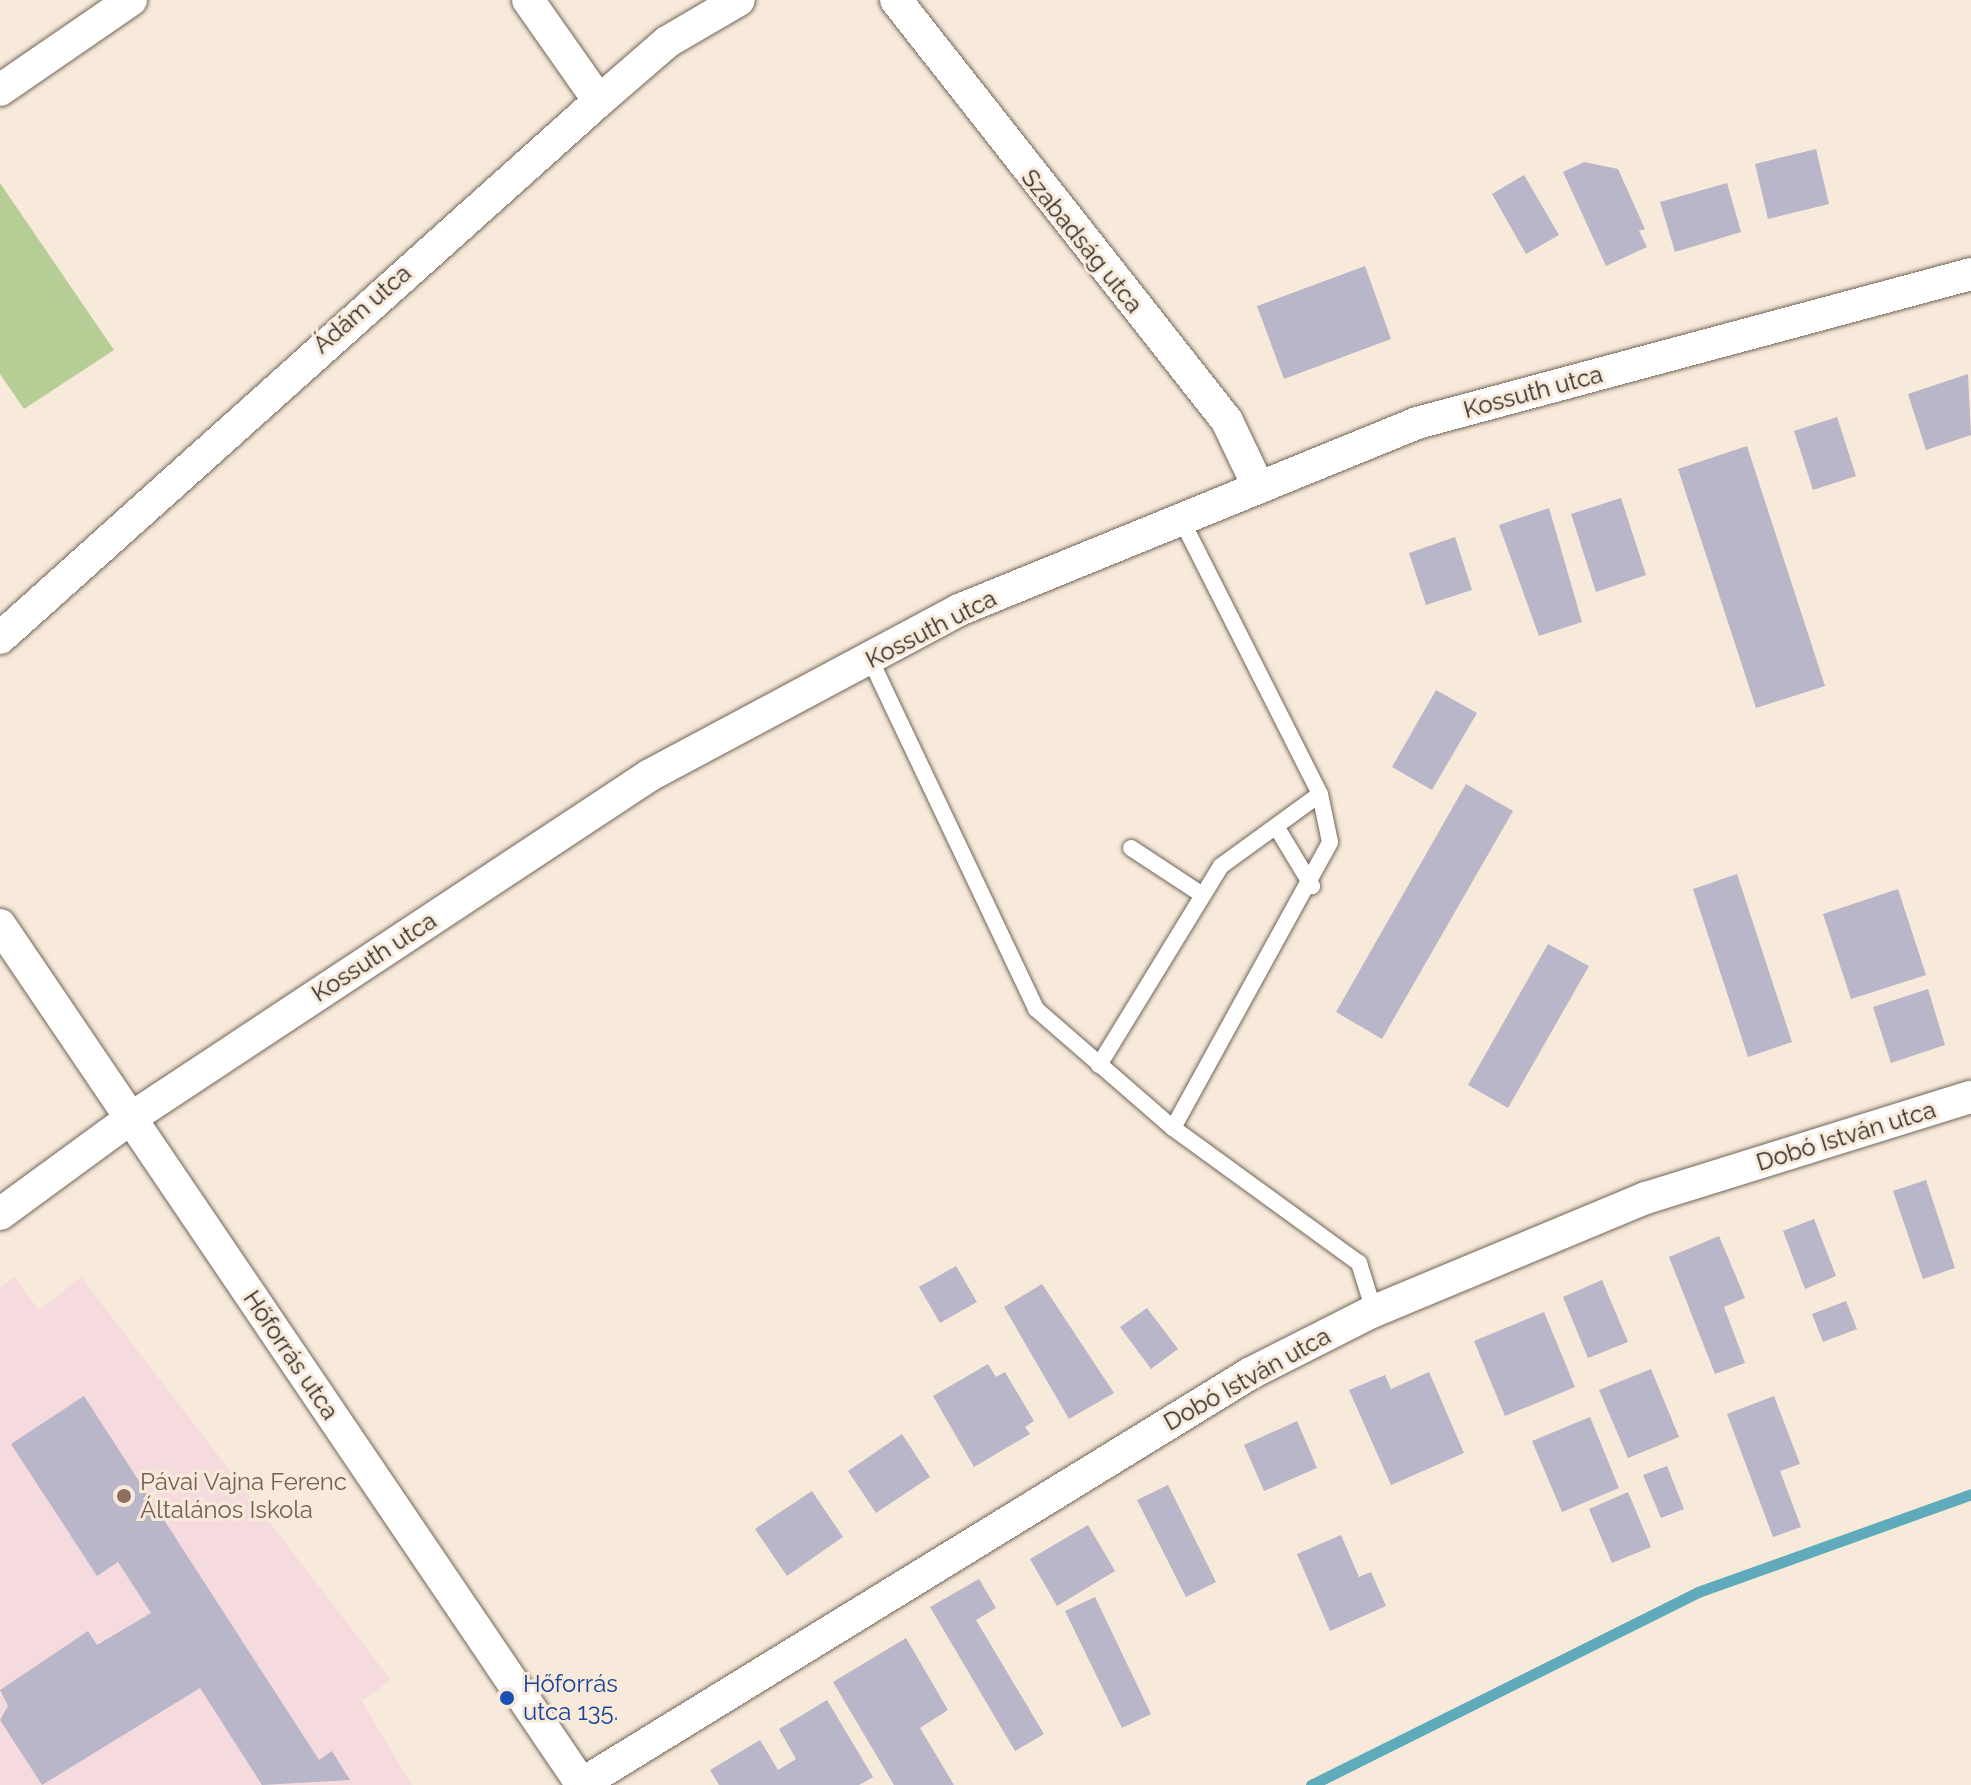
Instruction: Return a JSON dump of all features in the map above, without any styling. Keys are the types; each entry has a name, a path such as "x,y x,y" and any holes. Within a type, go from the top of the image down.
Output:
{"street":[{"path":"0,90 131,0"},
{"path":"528,0 599,101"},
{"name":"Ádám utca","path":"0,638 667,42 739,0"},
{"name":"Szabadság utca","path":"896,0 1227,421 1259,488"},
{"name":"Kossuth utca","path":"0,1214 131,1118 650,775 959,610 1417,423 1971,274"},
{"name":"Hőforrás utca","path":"0,925 581,1785"},
{"name":"Dobó István utca","path":"581,1785 1237,1381 1374,1311 1646,1198 1971,1097"}],"lane":[{"path":"1173,1128 1312,886 1330,842 1320,794 1181,519"},
{"path":"870,659 1036,1009 1173,1128 1359,1263 1374,1311"},
{"path":"1099,1065 1201,894 1221,866 1320,794"},
{"path":"1277,828 1312,886"},
{"path":"1131,848 1201,894"}],"shaded area":[{"name":"Pávai Vajna Ferenc Általános Iskola","path":"14,1277 39,1310 81,1277 391,1680 362,1701 412,1785 0,1785 0,1288"}],"green space":[{"path":"0,183 114,350 24,409 0,374"}],"building":[{"path":"1816,149 1829,204 1768,219 1755,164"},
{"path":"1584,162 1618,169 1645,229 1639,231 1647,247 1606,266 1563,172"},
{"path":"1524,175 1559,235 1526,254 1492,194"},
{"path":"1727,183 1741,232 1675,252 1660,202"},
{"path":"1365,266 1391,339 1284,379 1257,306"},
{"path":"1968,374 1971,435 1926,450 1908,394"},
{"path":"1837,417 1856,476 1813,490 1794,431"},
{"path":"1747,446 1825,686 1756,708 1678,469"},
{"path":"1621,498 1646,575 1596,592 1571,514"},
{"path":"1549,508 1582,622 1539,636 1499,525"},
{"path":"1455,537 1472,590 1426,605 1409,553"},
{"path":"1436,690 1477,713 1432,790 1392,767"},
{"path":"1466,784 1513,811 1382,1039 1336,1012"},
{"path":"1737,874 1792,1042 1748,1057 1693,889"},
{"path":"1898,889 1926,975 1851,999 1823,914"},
{"path":"1548,944 1589,966 1508,1108 1468,1085"},
{"path":"1928,989 1945,1045 1891,1063 1873,1007"},
{"path":"1926,1180 1955,1268 1923,1279 1893,1191"},
{"path":"1814,1219 1836,1276 1805,1289 1783,1231"},
{"path":"1719,1236 1745,1298 1724,1307 1745,1363 1715,1374 1669,1257"},
{"path":"956,1266 977,1302 940,1323 919,1287"},
{"path":"1602,1280 1628,1342 1588,1358 1563,1297"},
{"path":"1042,1284 1114,1393 1069,1419 1004,1307"},
{"path":"1846,1301 1857,1329 1823,1342 1812,1314"},
{"path":"1147,1308 1178,1349 1151,1369 1120,1327"},
{"path":"1544,1312 1575,1387 1505,1416 1474,1341"},
{"path":"988,1364 996,1377 1005,1372 1034,1421 1025,1427 1030,1434 974,1467 933,1396"},
{"path":"1651,1369 1679,1437 1628,1458 1599,1390"},
{"path":"1429,1372 1464,1453 1391,1485 1349,1390 1385,1375 1391,1389"},
{"path":"84,1396 319,1760 332,1751 350,1780 262,1785 200,1688 42,1785 0,1720 8,1706 0,1690 88,1631 97,1645 151,1613 118,1562 97,1576 11,1444"},
{"path":"1774,1396 1800,1464 1780,1471 1801,1527 1773,1537 1727,1414"},
{"path":"1590,1417 1619,1488 1562,1512 1532,1441"},
{"path":"1297,1421 1317,1468 1264,1491 1244,1445"},
{"path":"902,1434 930,1477 876,1513 848,1471"},
{"path":"1667,1466 1684,1509 1661,1518 1643,1475"},
{"path":"1168,1485 1216,1582 1186,1597 1137,1500"},
{"path":"812,1491 843,1537 787,1576 755,1529"},
{"path":"1628,1492 1651,1547 1612,1563 1589,1509"},
{"path":"1088,1525 1115,1571 1057,1606 1030,1559"},
{"path":"1341,1535 1359,1577 1371,1572 1386,1606 1330,1631 1297,1554"},
{"path":"979,1579 996,1608 976,1620 1044,1734 1015,1751 930,1607"},
{"path":"1095,1597 1151,1714 1122,1728 1065,1611"},
{"path":"906,1638 948,1710 920,1728 954,1785 894,1785 833,1682"},
{"path":"827,1700 873,1777 859,1785 719,1785 710,1770 760,1740 778,1770 796,1759 779,1729"}],"waterway":[{"path":"1311,1785 1698,1592 1971,1494"}],"place":[{"name":"Pávai Vajna Ferenc Általános Iskola","path":"124,1496"},
{"name":"Hőforrás utca 135.","path":"507,1698"}]}
